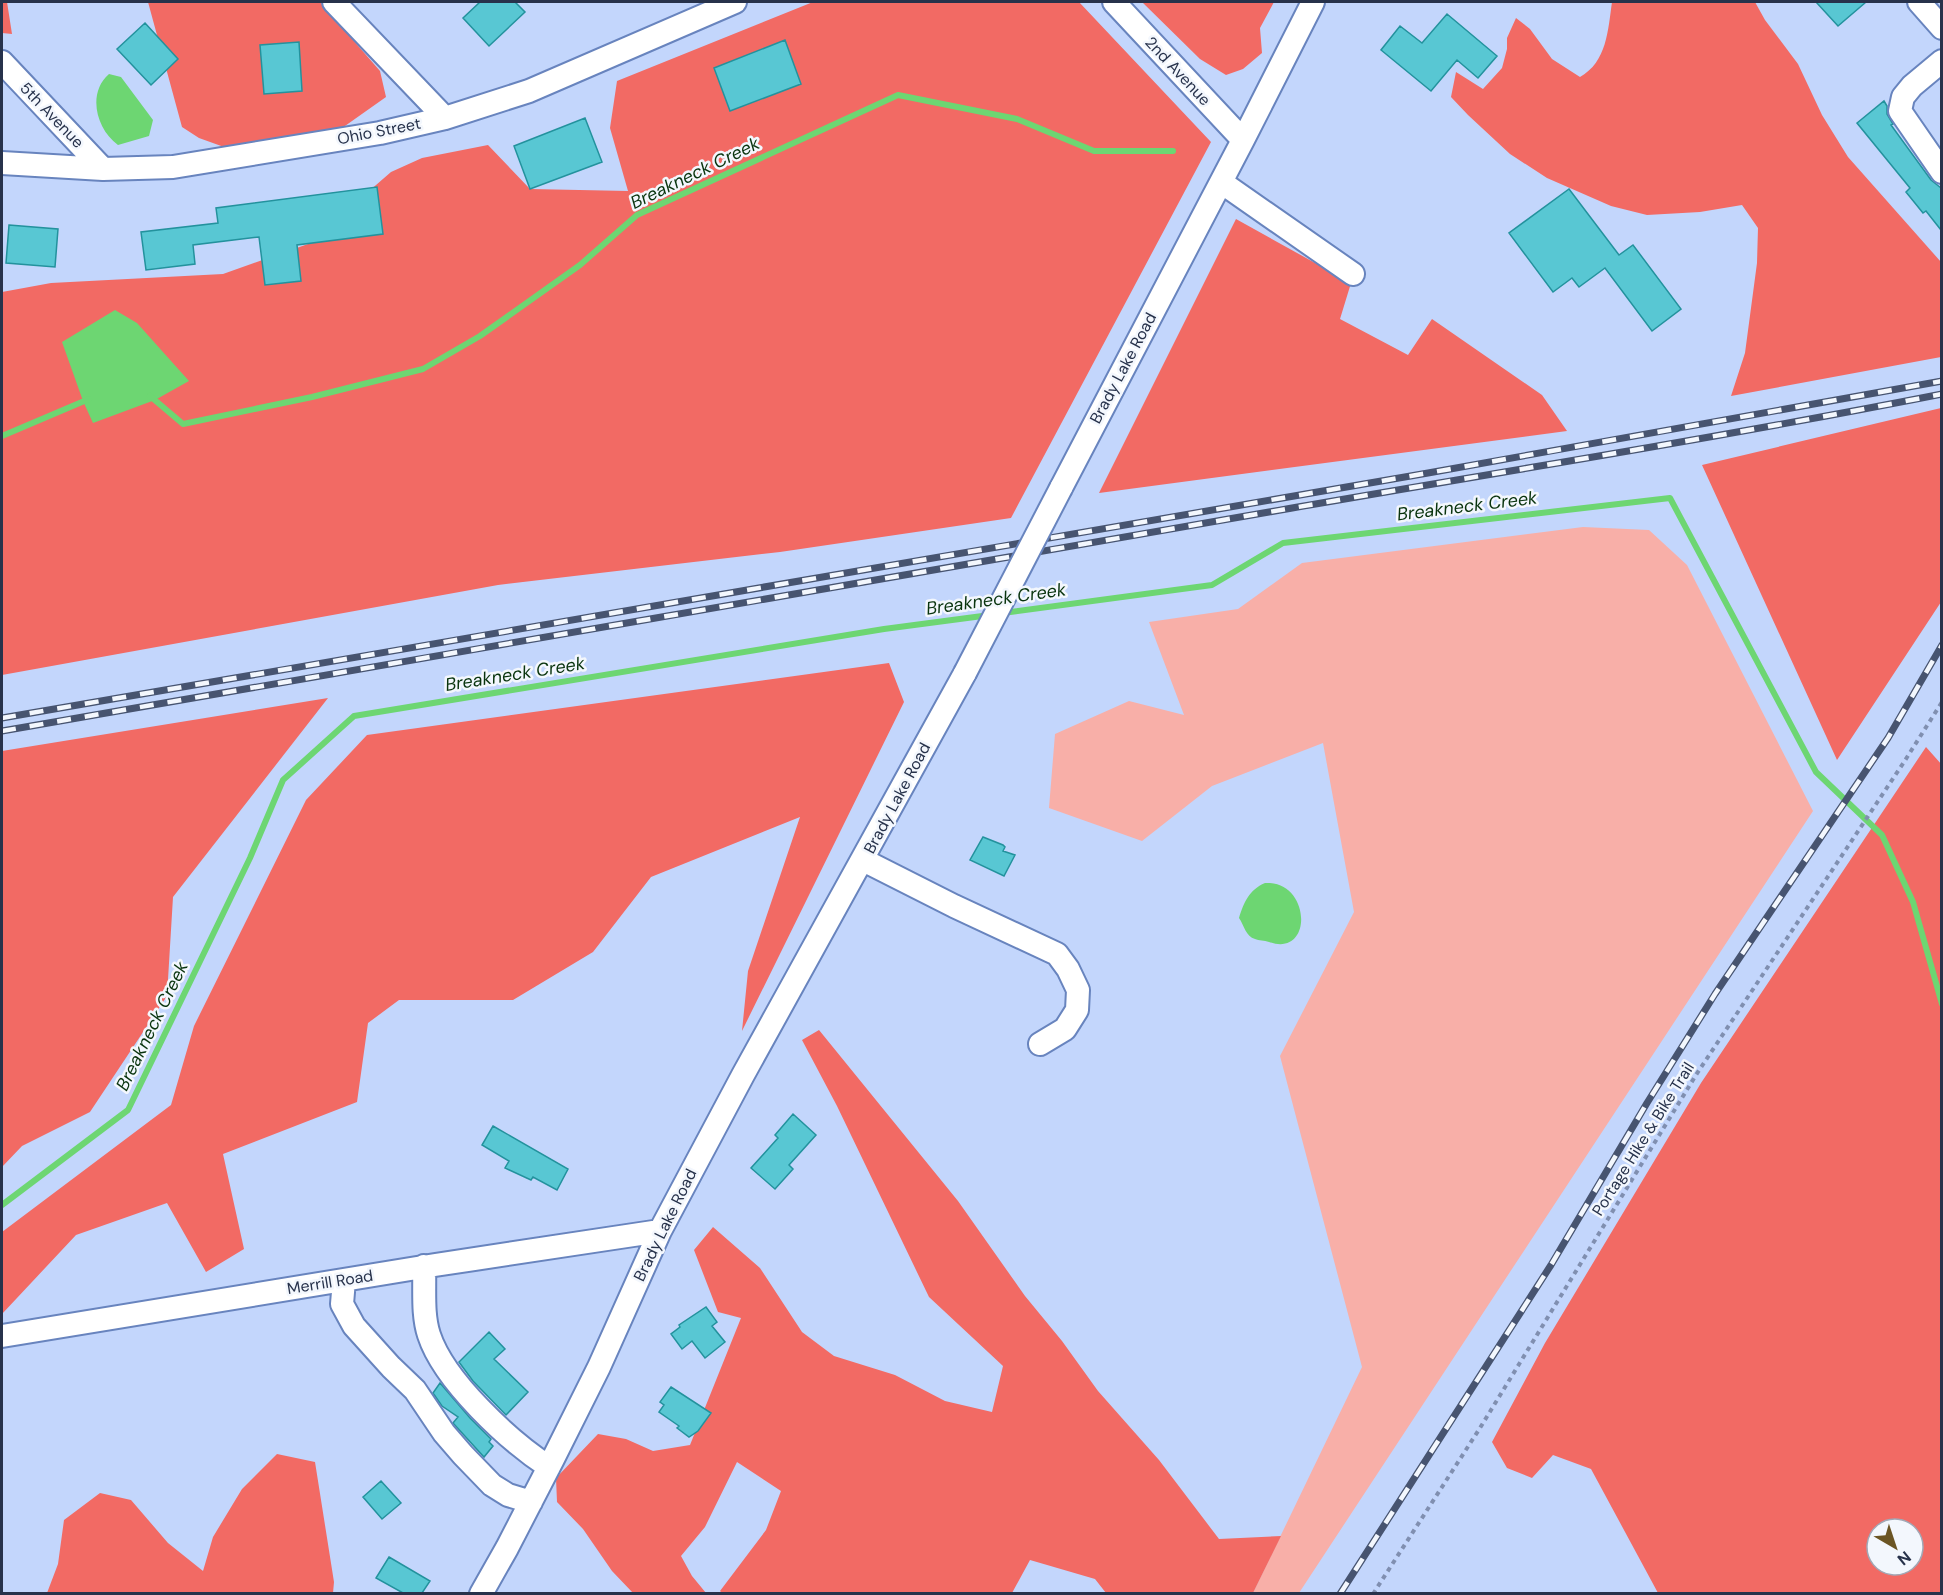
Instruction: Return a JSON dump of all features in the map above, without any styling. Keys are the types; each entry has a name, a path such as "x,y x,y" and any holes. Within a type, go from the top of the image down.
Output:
{"street":[{"path":"334,2 445,118"},
{"name":"2nd Avenue","path":"1114,2 1243,140"},
{"name":"Brady Lake Road","path":"481,1593 531,1502 599,1367 660,1231 743,1075 965,674 1243,140 1312,2"},
{"path":"1919,2 1941,28"},
{"name":"Ohio Street","path":"2,163 104,169 172,167 380,133 445,118 529,91 723,4"},
{"path":"1941,61 1912,86 1903,97 1900,111 1941,172"},
{"name":"5th Avenue","path":"2,62 104,169"},
{"path":"1221,182 1353,274"},
{"path":"863,860 1057,954 1068,969 1078,990 1077,1010 1065,1029 1040,1044"},
{"name":"Merrill Road","path":"2,1336 424,1266 660,1231"},
{"path":"424,1266 424,1312 429,1334 438,1356 451,1375 498,1428 530,1455 549,1467"},
{"path":"344,1280 342,1304 354,1326 415,1390 444,1433 492,1485 508,1495 531,1502"}],"path":[{"name":"Portage Hike & Bike Trail","path":"1373,1593 1480,1428 1696,1075 1904,762 1941,702"}],"shaded area":[{"path":"2,2 7,2 12,34 2,33"},
{"path":"148,2 320,2 380,71 386,97 335,133 224,147 199,138 182,127"},
{"path":"813,2 1079,2 1211,142 1011,518 780,552 498,585 2,675 2,292 51,283 223,274 308,244 391,172 422,158 488,145 530,189 628,191 610,128 617,81"},
{"path":"1142,2 1274,2 1260,28 1262,53 1243,69 1226,75 1200,59"},
{"path":"1612,2 1755,2 1765,20 1798,64 1822,115 1848,157 1941,262 1941,357 1731,396 1745,353 1757,263 1758,228 1742,205 1700,212 1647,215 1611,206 1547,178 1510,154 1451,97 1456,72 1483,89 1502,68 1507,49 1507,38 1516,18 1530,29 1552,59 1580,77 1589,71 1601,54 1605,44"},
{"path":"109,74 121,77 153,120 149,136 118,145 104,130 96,101 102,82"},
{"path":"1236,219 1351,283 1340,319 1408,355 1432,319 1542,395 1567,431 1099,493"},
{"path":"115,310 137,323 189,381 155,400 93,423 62,342"},
{"path":"1941,408 1941,602 1837,760 1702,465"},
{"path":"1583,527 1649,530 1687,565 1813,811 1299,1593 1253,1593 1362,1367 1280,1056 1354,912 1323,743 1212,786 1142,841 1049,808 1055,734 1129,701 1184,715 1149,622 1238,609 1302,563"},
{"path":"889,663 904,702 742,1031 748,971 800,817 651,877 593,952 513,1000 399,1000 368,1023 357,1102 223,1154 244,1249 206,1272 167,1203 76,1235 2,1314 2,1232 171,1105 194,1026 306,800 367,735"},
{"path":"328,698 173,897 167,996 90,1112 22,1146 2,1167 2,751"},
{"path":"1926,747 1942,765 1941,1593 1658,1593 1591,1469 1553,1455 1532,1478 1507,1468 1492,1442 1545,1343 1701,1083"},
{"path":"1265,883 1280,885 1291,893 1298,905 1301,917 1300,930 1294,939 1284,944 1252,938 1239,918 1248,897"},
{"path":"819,1030 958,1201 1025,1296 1062,1341 1098,1391 1159,1460 1219,1539 1281,1536 1253,1593 1106,1593 1095,1579 1030,1560 1012,1593 722,1593 720,1591 766,1530 781,1491 737,1462 705,1527 681,1556 692,1576 706,1593 633,1593 612,1571 583,1529 557,1502 556,1478 598,1434 626,1439 653,1451 690,1445 741,1318 718,1312 694,1250 713,1227 760,1268 802,1332 834,1356 895,1375 945,1401 992,1412 1003,1366 929,1297 837,1106 802,1040"},
{"path":"277,1454 315,1462 334,1582 333,1593 47,1593 58,1564 64,1520 100,1493 131,1500 168,1543 203,1571 213,1537 242,1489"}],"building":[{"path":"480,2 515,2 525,12 489,46 463,18"},
{"path":"1816,2 1866,2 1838,26"},
{"path":"1447,14 1497,56 1478,78 1457,60 1431,91 1381,50 1400,26 1422,43"},
{"path":"145,23 178,59 151,85 117,49"},
{"path":"785,40 801,84 730,111 714,68"},
{"path":"299,42 302,91 264,94 260,45"},
{"path":"1884,101 1887,114 1893,124 1891,125 1931,180 1941,188 1941,230 1926,211 1923,213 1906,192 1910,188 1857,123"},
{"path":"585,118 602,162 530,189 514,146"},
{"path":"377,187 383,234 297,245 301,281 265,285 259,237 193,245 195,264 146,270 141,232 218,223 216,208"},
{"path":"1569,189 1619,255 1633,245 1681,309 1652,331 1605,268 1579,287 1572,278 1553,292 1509,233"},
{"path":"9,225 58,229 55,267 6,263"},
{"path":"983,837 1003,845 1005,847 1003,851 1015,855 1004,876 970,860"},
{"path":"793,1114 816,1135 789,1165 793,1169 775,1189 751,1168 778,1138 775,1135"},
{"path":"493,1126 568,1169 557,1190 533,1177 531,1180 505,1168 509,1161 482,1145"},
{"path":"706,1307 717,1322 712,1326 725,1342 705,1358 692,1341 682,1349 671,1334 680,1327 679,1325"},
{"path":"489,1332 505,1349 494,1359 528,1392 506,1415 473,1381 459,1362"},
{"path":"440,1383 491,1439 489,1442 493,1446 484,1457 453,1423 458,1417 442,1406 433,1393"},
{"path":"671,1387 711,1413 698,1431 689,1437 677,1428 679,1426 659,1412 664,1405 660,1402"},
{"path":"381,1481 401,1503 382,1519 363,1497"},
{"path":"389,1557 430,1581 422,1593 403,1593 376,1578"}],"waterway":[{"name":"Breakneck Creek","path":"150,396 183,424 312,397 423,369 480,336 580,265 637,215 898,95 1017,119 1094,151 1173,151"},
{"name":"Breakneck Creek","path":"2,436 89,399"},
{"name":"Breakneck Creek","path":"1003,613 1212,585 1283,543 1670,498 1816,772 1882,835 1913,902 1942,1004"},
{"name":"Breakneck Creek","path":"2,1205 128,1110 250,858 283,780 354,716 884,629 990,615"}],"railway":[{"path":"2,718 1428,473 1942,381"},
{"path":"2,731 1690,440 1942,394"},
{"path":"1340,1594 1551,1265 1715,994 1888,738 1942,645"}]}
